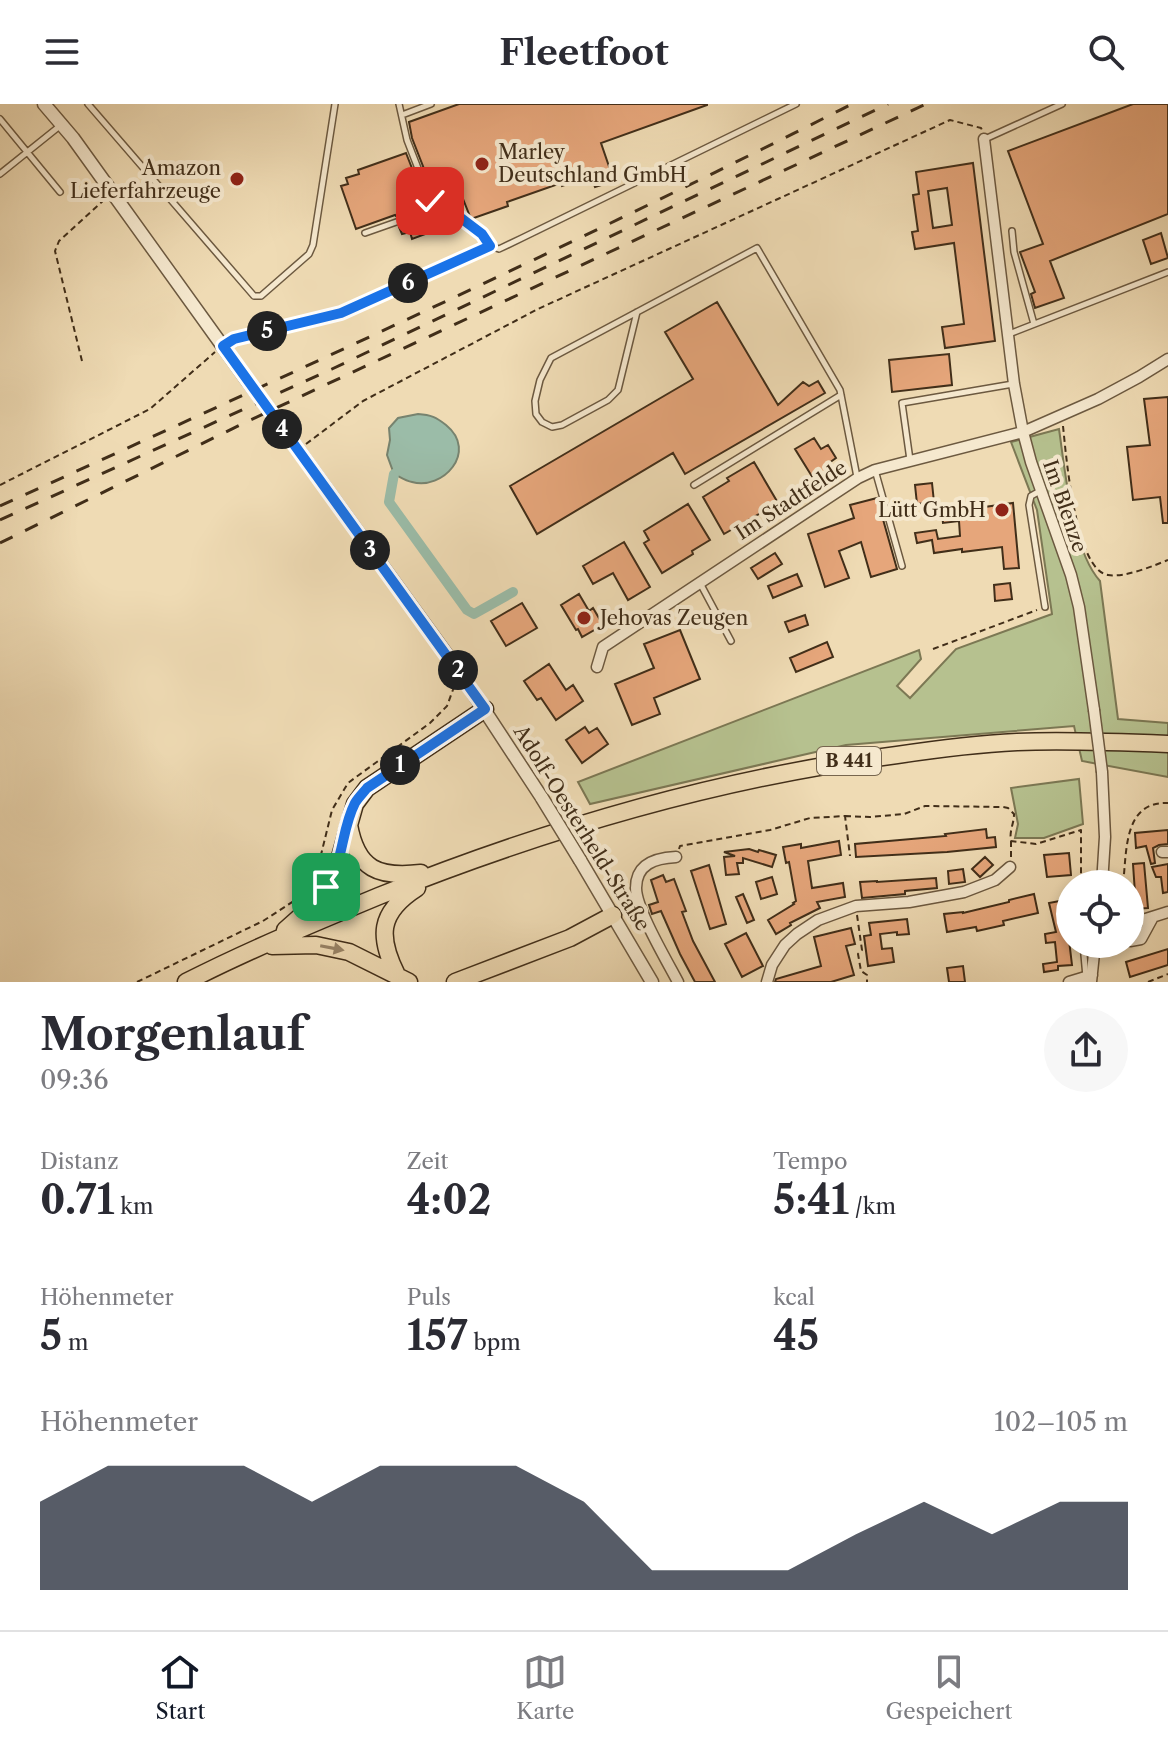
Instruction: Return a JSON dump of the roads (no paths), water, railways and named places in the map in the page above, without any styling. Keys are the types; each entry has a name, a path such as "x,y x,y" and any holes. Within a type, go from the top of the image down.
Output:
{"main road":[{"path":"262,946 312,906 333,878 355,804 367,788 485,709"},
{"name":"B 441","path":"186,982 262,946 447,869 638,807 790,771 944,748 1017,742 1168,744"},
{"path":"348,824 355,849 372,869 398,876 447,869"},
{"path":"403,978 385,948 387,922 405,896 447,869"},
{"path":"455,982 570,938 613,915"},
{"path":"262,946 316,945 349,952 403,978"}],"street":[{"name":"Adolf-Oesterheld-Straße","path":"44,104 112,193 485,709 652,982"},
{"name":"Im Blenze","path":"984,139 1014,384 1023,432 1079,607 1102,772 1105,837 1103,870"},
{"name":"Im Stadtfelde","path":"597,667 603,647 858,478 875,470 1023,432 1062,417 1168,359"},
{"path":"676,857 651,860 644,867 636,892 678,982"},
{"path":"767,982 772,965 785,945 818,920 856,906 909,902 964,892 995,880 1010,867"},
{"path":"1144,920 1168,912"},
{"path":"1144,934 1153,917"},
{"path":"1069,982 1090,978 1093,958"}],"lane":[{"path":"88,104 254,296 261,296 309,254 313,245 335,104"},
{"path":"399,104 407,140 433,207"},
{"path":"402,115 431,104"},
{"path":"365,233 433,207 449,209 482,234 490,246 499,249 796,104"},
{"path":"984,139 1062,104"},
{"path":"0,119 60,192"},
{"path":"0,174 62,125"},
{"path":"1012,231 1014,252 1034,324"},
{"path":"223,346 234,339 341,313 490,246"},
{"path":"637,312 618,390 608,400 562,425 552,427 542,422 536,414 535,401 540,380 551,358 637,312 757,248 841,395 858,478"},
{"path":"1008,334 1168,272"},
{"path":"911,461 902,403 1014,384"},
{"path":"694,485 841,395"},
{"path":"875,470 902,566"},
{"path":"1040,491 1031,496 1029,505 1045,607"},
{"path":"699,582 731,641"},
{"path":"1086,958 1090,978"}],"waterway":[{"path":"394,474 389,502 467,610 474,614 513,592"}],"railway":[{"path":"0,506 535,259 852,104"},
{"path":"0,520 332,369 888,104"},
{"path":"0,543 244,423 926,104"}],"place":[{"name":"Marley Deutschland GmbH","path":"482,164"},
{"name":"Amazon Lieferfahrzeuge","path":"237,179"},
{"name":"Lütt GmbH","path":"1002,510"},
{"name":"Jehovas Zeugen","path":"584,618"}]}
